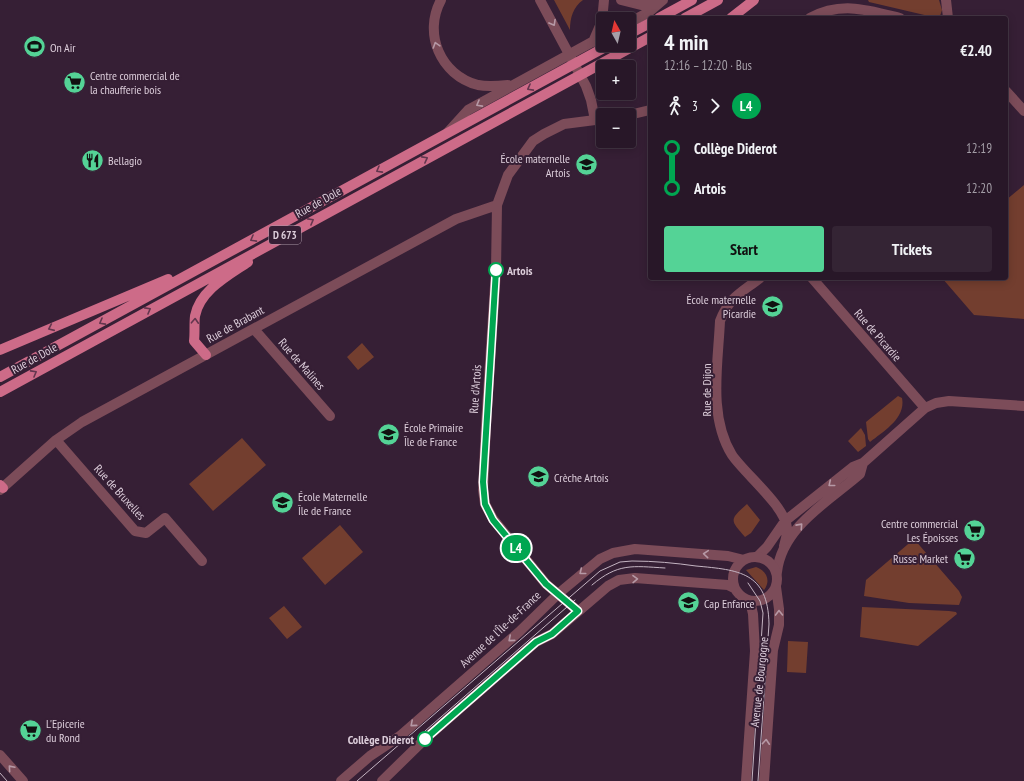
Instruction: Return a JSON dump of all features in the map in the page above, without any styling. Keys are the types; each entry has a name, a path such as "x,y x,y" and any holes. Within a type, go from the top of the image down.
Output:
{"main road":[{"path":"663,16 692,0"},
{"path":"689,16 718,0"},
{"path":"734,16 754,0"},
{"path":"636,30 648,24"},
{"name":"Rue de Dole","path":"0,392 648,38"},
{"name":"Rue de Dole","path":"0,377 596,52"},
{"path":"206,355 194,341 195,316 199,303 213,286 289,233"},
{"path":"0,350 216,259"}],"street":[{"name":"Rue de Dole","path":"440,0 436,9 433,24 434,39 438,52 445,63 458,76 478,85 512,85"},
{"path":"540,0 566,46 586,86 596,112"},
{"path":"592,42 602,21 604,0"},
{"path":"621,0 641,5 661,1"},
{"path":"946,0 948,16"},
{"path":"636,19 649,12 661,1"},
{"path":"814,16 849,4 893,16"},
{"name":"Rue de Dole","path":"447,133 468,110 596,40"},
{"path":"1008,93 1024,111"},
{"path":"636,113 648,110"},
{"path":"497,205 508,175 533,141 564,124 596,120"},
{"name":"Rue de Brabant","path":"1,488 56,440 82,422 456,219 497,205"},
{"name":"Rue d'Artois","path":"497,205 496,270 483,490 485,504 493,520 546,584 578,611"},
{"name":"Rue de Dijon","path":"758,280 748,288 738,292 730,300 724,309 720,321 717,414 722,435 733,456 773,502 785,521"},
{"name":"Rue de Picardie","path":"814,280 925,408"},
{"name":"Rue de Malines","path":"254,329 330,416"},
{"path":"734,588 733,581 735,570 744,560 757,557 767,547 785,521 853,467 863,463 925,408 949,401 1024,406"},
{"name":"Rue de Bruxelles","path":"56,440 135,531 146,533 164,518 202,561"},
{"path":"784,546 800,526 860,474 863,463"},
{"path":"382,781 402,760 536,642 552,634 608,586 619,580 635,578 728,585 734,588 742,597 750,601 766,599 776,587 778,579 778,563 787,536 785,521"},
{"name":"Avenue de l’Île-de-France","path":"342,781 370,756 400,736 519,632 558,594 600,559 627,550 646,550 728,556 744,560"},
{"path":"757,557 768,561 777,572"},
{"name":"Avenue de Bourgogne","path":"764,781 773,650 779,624 779,609 776,587"},
{"name":"Avenue de Bourgogne","path":"746,781 754,651 753,614 750,601"},
{"path":"0,755 23,781"}],"shaded area":[{"path":"554,0 583,0 573,13 570,30"},
{"path":"868,0 939,0 942,10 940,16 929,16 869,2"},
{"path":"1024,185 1024,319 974,315 944,280 1008,280 1008,198"},
{"path":"362,343 374,357 358,370 347,357"},
{"path":"898,396 902,398 901,412 887,429 870,442 868,439 866,422"},
{"path":"861,428 865,435 866,446 858,452 848,441"},
{"path":"242,438 266,465 213,511 189,484"},
{"path":"747,504 760,520 751,533 745,537 736,527 734,520 737,514"},
{"path":"340,525 363,552 325,585 302,558"},
{"path":"914,539 959,591 962,597 959,605 909,603 864,596 866,580"},
{"path":"756,567 763,571 767,577 767,583 764,590 746,570"},
{"path":"284,606 302,627 287,639 269,618"},
{"path":"862,607 949,611 956,612 957,614 918,646 860,637"},
{"path":"788,641 808,642 806,673 787,672"}],"tram line":[{"path":"357,781 600,571 620,562 632,561 672,563 725,569 738,572 757,584 763,594 767,607 769,624 758,781"},
{"path":"592,585 601,578 618,569 634,567 665,568"},
{"path":"748,583 760,601 763,613 752,781"},
{"path":"425,731 575,600"},
{"path":"0,773 7,781"}],"bus line":[{"name":"L4","path":"425,739 536,642 552,634 578,611 546,584 493,520 485,504 483,482 496,270"}],"place":[{"name":"On Air","path":"35,47"},
{"name":"Centre commercial de la chaufferie bois","path":"75,82"},
{"name":"Bellagio","path":"92,160"},
{"name":"École maternelle Artois","path":"586,165"},
{"name":"Artois","path":"496,270"},
{"name":"École maternelle Picardie","path":"772,306"},
{"name":"École Primaire Île de France","path":"389,434"},
{"name":"Crèche Artois","path":"538,477"},
{"name":"École Maternelle Île de France","path":"283,503"},
{"name":"Centre commercial Les Époisses","path":"974,530"},
{"name":"Russe Market","path":"964,558"},
{"name":"Cap Enfance","path":"689,603"},
{"name":"L'Epicerie du Rond","path":"30,730"},
{"name":"Collège Diderot","path":"425,739"}]}
